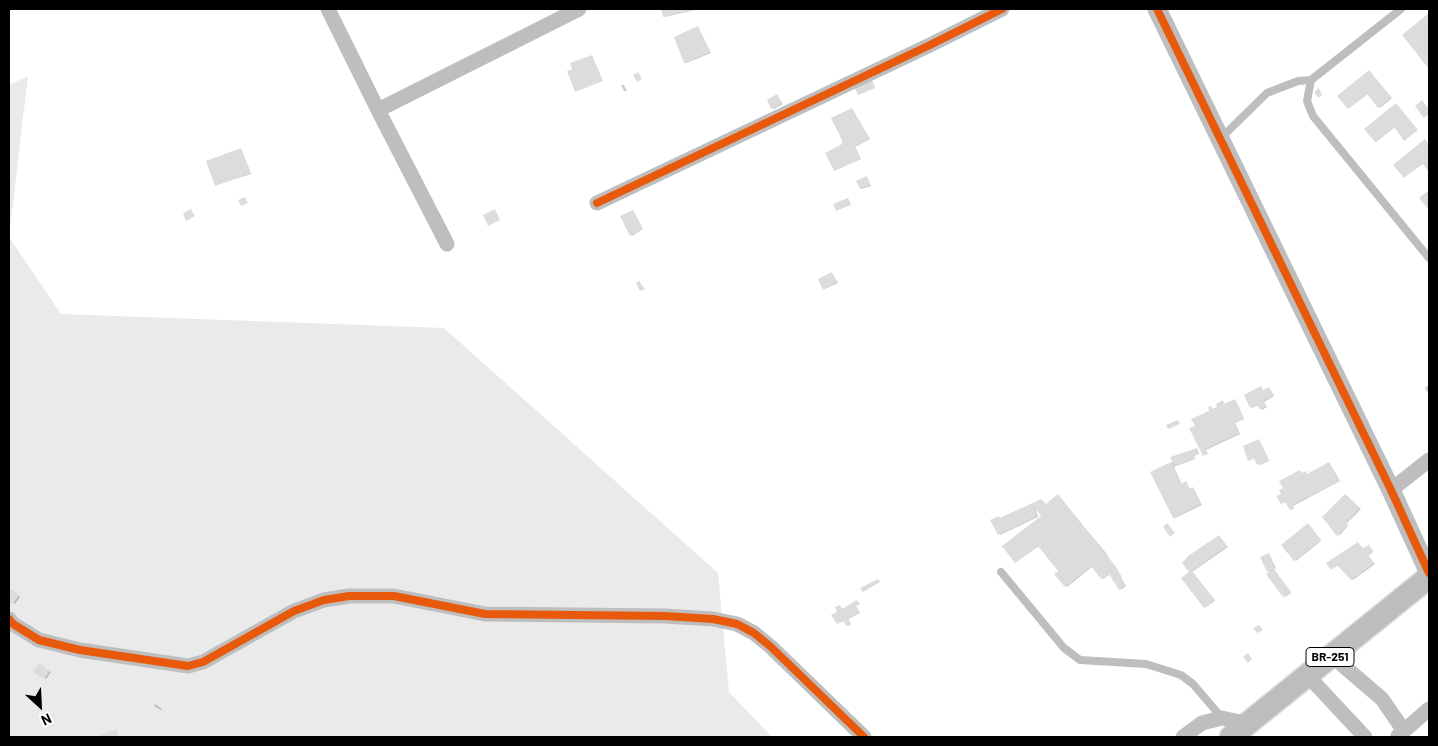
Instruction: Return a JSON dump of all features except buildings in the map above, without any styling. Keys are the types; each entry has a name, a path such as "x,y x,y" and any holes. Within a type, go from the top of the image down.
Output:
{"main road":[{"name":"BR-251","path":"1226,728 1249,724 1429,575"}],"street":[{"path":"328,9 447,244"},
{"path":"378,110 579,9"},
{"path":"597,203 1002,9"},
{"path":"1157,9 1391,490 1429,575"},
{"path":"1391,490 1429,460"},
{"path":"9,618 13,624 40,640 80,650 188,666 203,662 294,611 324,600 349,596 394,596 442,608 485,614 664,616 713,619 737,624 754,633 864,737"},
{"path":"1332,656 1382,699 1400,734 1429,709"},
{"path":"1308,676 1366,737"},
{"path":"1183,737 1202,723 1226,728"}],"lane":[{"path":"1220,140 1267,93 1298,81 1311,80 1401,9"},
{"path":"1311,80 1307,101 1313,116 1429,258"},
{"path":"1001,572 1064,648 1080,660 1146,664 1181,675 1193,684 1226,728"}],"shaded area":[{"path":"28,76 9,237 9,85"},
{"path":"9,237 61,314 444,328 718,573 729,692 772,737 9,737"}],"cycle path":[{"path":"597,203 1002,9"},
{"path":"1157,9 1391,490 1429,573"},
{"path":"9,619 13,624 39,640 80,650 188,666 203,662 294,611 324,600 349,596 394,596 485,614 664,616 713,619 737,624 754,633 771,647 864,737"}]}
